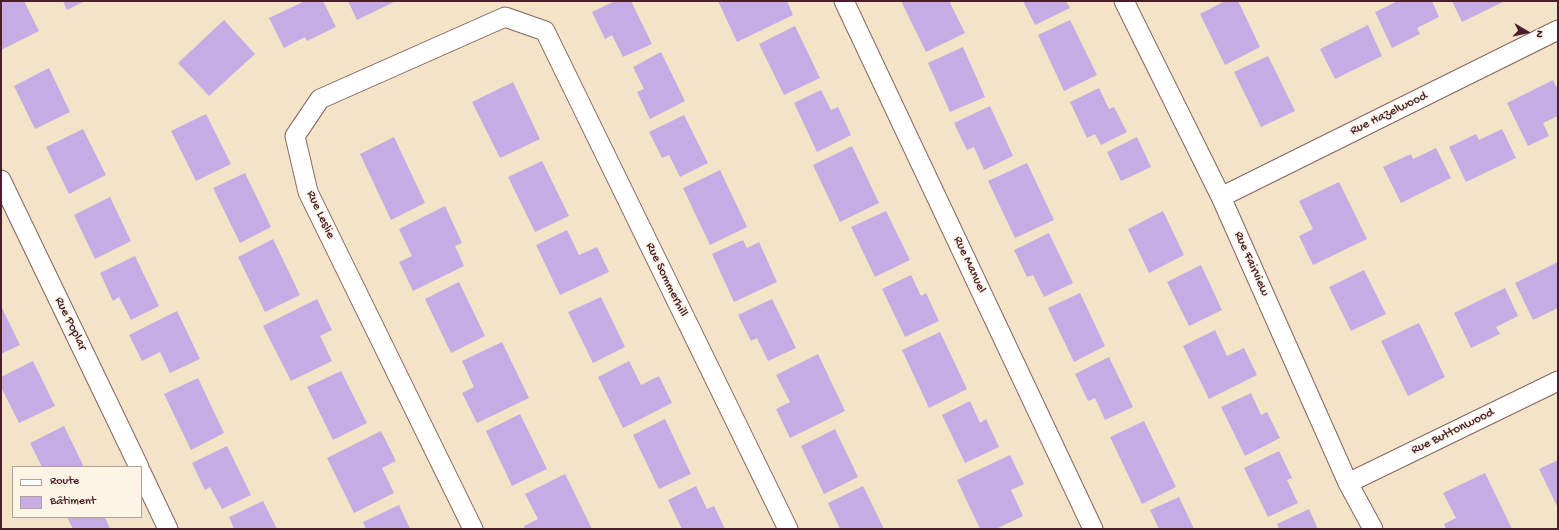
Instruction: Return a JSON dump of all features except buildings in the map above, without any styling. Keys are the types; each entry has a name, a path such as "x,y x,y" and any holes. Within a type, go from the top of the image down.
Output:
{"street":[{"name":"Rue Manuel","path":"844,1 1086,526"},
{"name":"Rue Fairview","path":"1124,1 1221,197 1348,483 1374,529"},
{"name":"Rue Leslie","path":"473,529 308,192 295,136 320,99 505,17 545,31"},
{"name":"Rue Hazelwood","path":"1221,197 1558,30"},
{"name":"Rue Sommerhill","path":"545,31 788,529"},
{"name":"Rue Poplar","path":"1,180 139,466"},
{"name":"Rue Buttonwood","path":"1348,483 1558,381"},
{"path":"142,474 168,529"}]}
